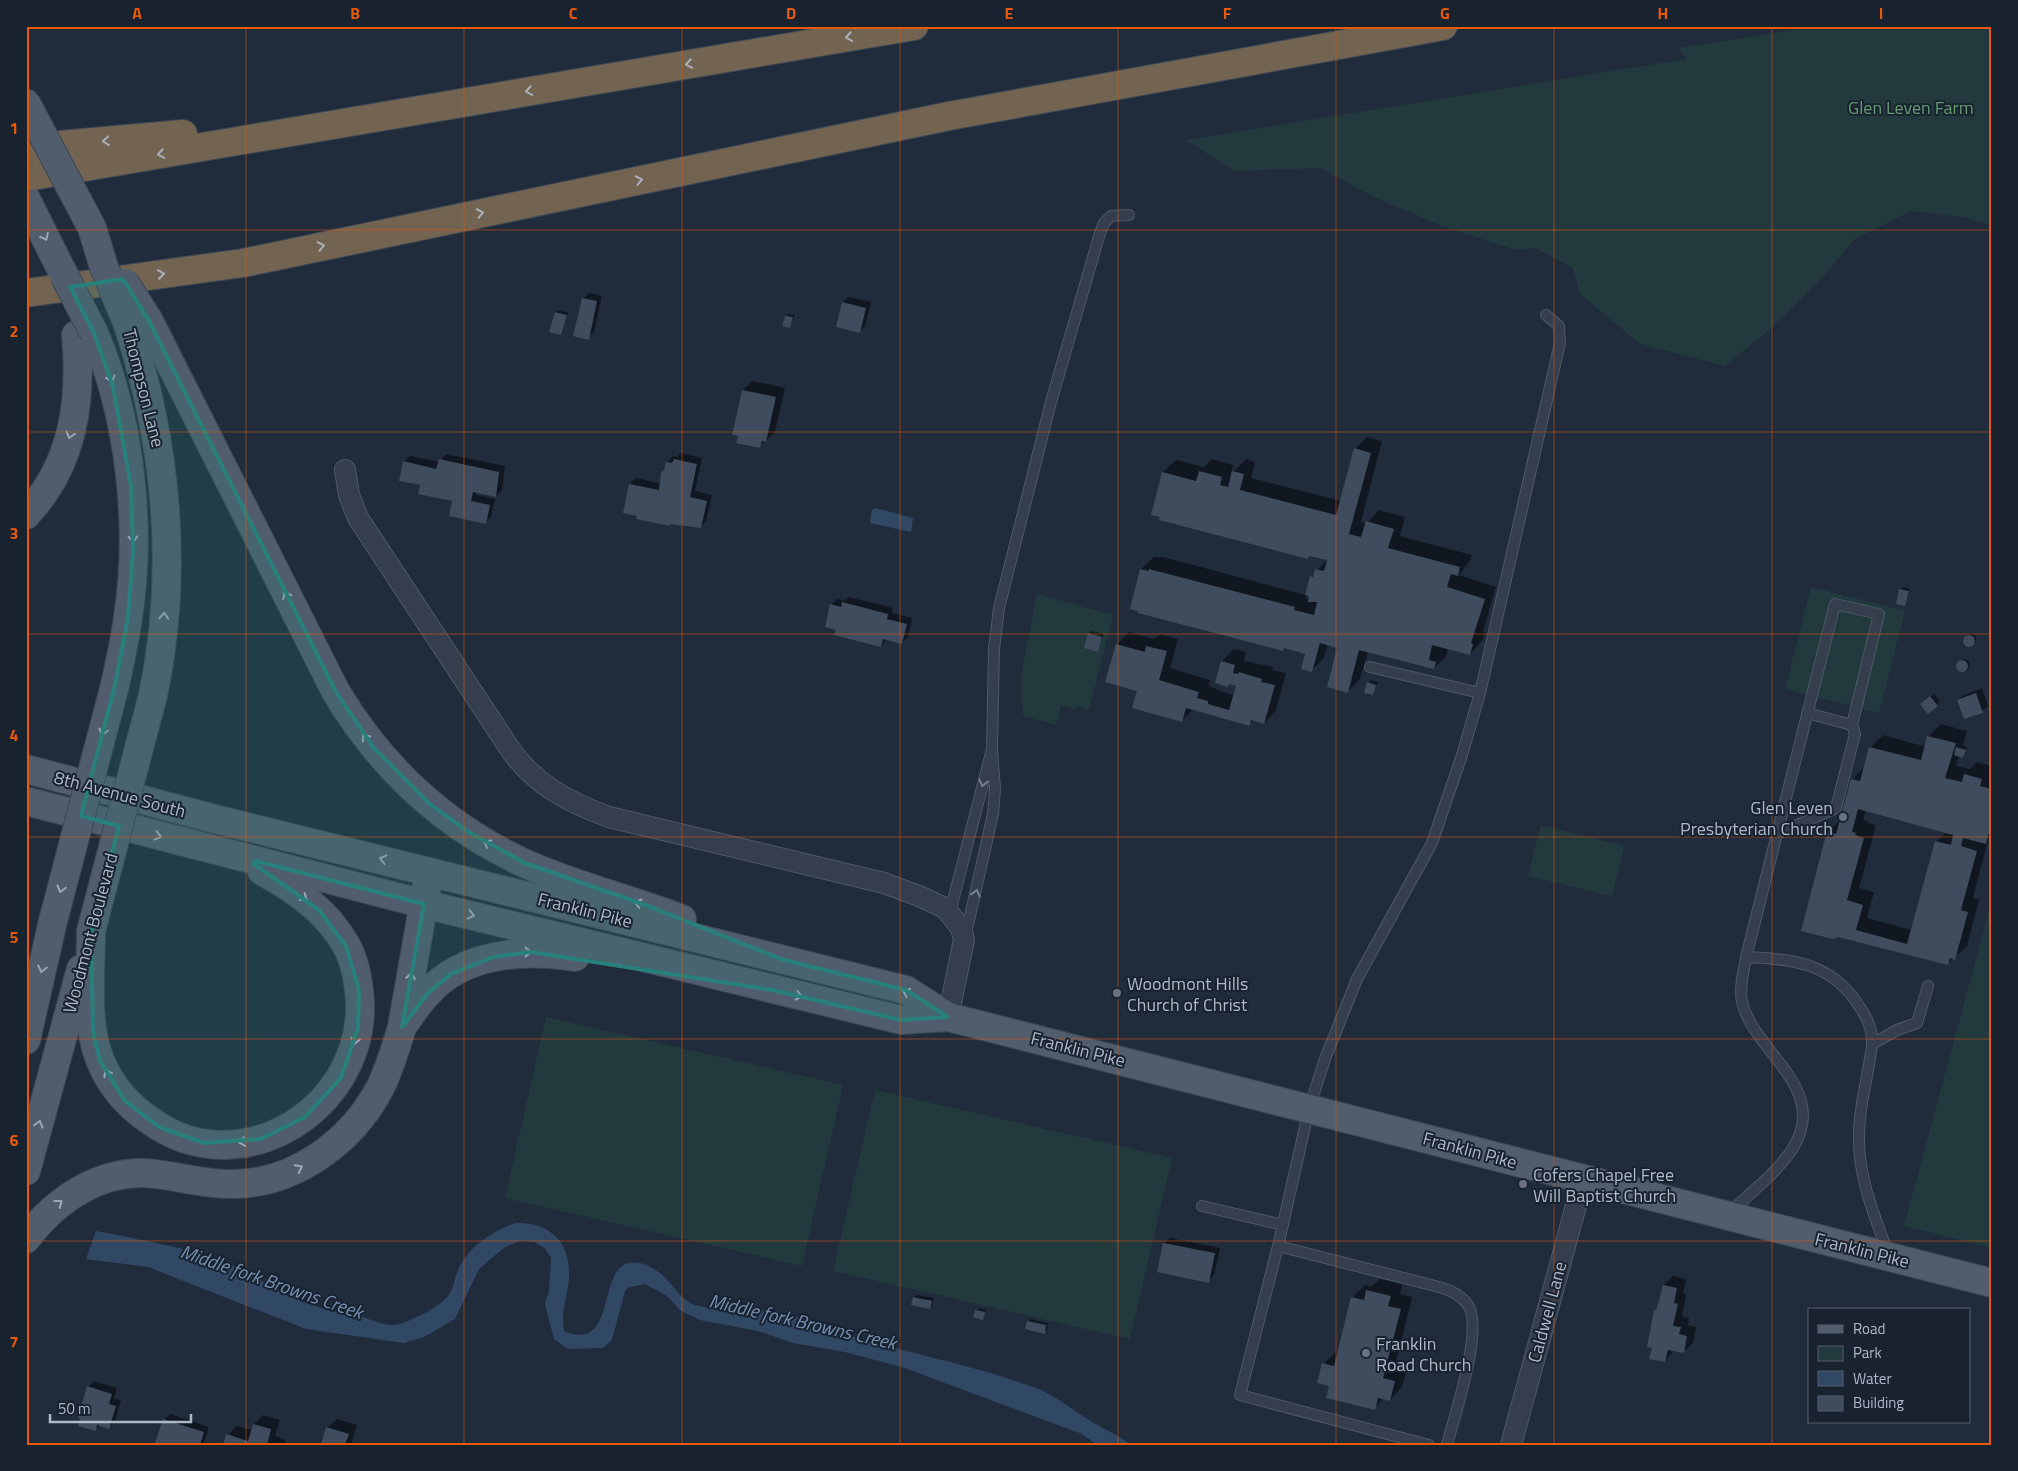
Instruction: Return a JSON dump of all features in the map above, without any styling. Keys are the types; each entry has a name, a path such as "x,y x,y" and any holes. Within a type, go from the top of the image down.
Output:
{"highway":[{"path":"26,178 914,26"},
{"path":"26,293 244,262 949,116 1443,26"},
{"path":"26,148 381,116"}],"main road":[{"path":"26,103 92,228 139,323 336,692 365,736 400,776 430,804 467,831 525,863 648,906 780,959"},
{"path":"26,199 64,275 85,334 80,380 70,435 58,468 26,515"},
{"name":"Thompson Lane","path":"139,323 141,363 157,429 165,497 166,566 163,635 153,694"},
{"name":"Thompson Lane","path":"85,334 113,387 127,451 131,486 132,585 115,685"},
{"name":"Woodmont Boulevard","path":"26,1040 53,922 115,685"},
{"name":"Woodmont Boulevard","path":"26,1171 92,931 153,694"},
{"name":"8th Avenue South","path":"26,769 215,819"},
{"name":"8th Avenue South","path":"26,801 214,851"},
{"name":"Franklin Pike","path":"215,819 906,990 948,1017"},
{"path":"92,931 93,1032 104,1067 126,1101 158,1127 186,1139 204,1143 242,1143 276,1134 291,1127 320,1104 331,1092 354,1048 360,1011 357,976 346,946 319,910 268,874 214,851"},
{"name":"Franklin Pike","path":"214,851 772,990 902,1020 948,1017 1992,1283"},
{"path":"26,1239 46,1215 62,1200 85,1187 115,1177 144,1173 212,1183 253,1183 271,1180 308,1163 342,1139 370,1105 389,1067 402,1027 430,871"},
{"path":"402,1027 428,992 438,983 465,968 510,953 537,952 569,956 772,990"}],"street":[{"path":"345,470 352,504 361,523 516,758 528,772 550,790 584,808 609,817 884,883 920,896 950,912 961,928 964,940 948,1017"},
{"name":"Caldwell Lane","path":"1511,1445 1583,1180"}],"lane":[{"path":"964,940 993,814 992,750 995,627 1028,488 1100,233 1104,223 1111,216 1129,215"},
{"path":"1429,1445 1240,1395 1278,1246 1309,1108 1325,1059 1357,979 1434,838 1450,797 1480,693 1560,344 1559,326 1546,316"},
{"path":"1726,1216 1782,1162 1798,1138 1802,1119 1797,1090 1785,1069 1749,1019 1742,1004 1741,988 1746,957 1776,835 1836,604 1879,614 1852,724 1855,734 1836,808 1776,835"},
{"path":"1370,667 1480,693"},
{"path":"1807,712 1852,724"},
{"path":"950,912 992,750"},
{"path":"1746,957 1796,962 1832,975 1854,997 1864,1012 1871,1030 1872,1044 1862,1096 1859,1144 1869,1200 1889,1256"},
{"path":"1872,1044 1896,1030 1917,1023 1928,986"},
{"path":"1202,1206 1283,1225"},
{"path":"1278,1246 1440,1287 1455,1294 1468,1305 1472,1314 1473,1338 1447,1445"}],"highlighted area":[{"path":"123,279 149,321 336,692 374,748 430,804 467,831 525,863 648,906 781,959 906,990 948,1017 901,1020 772,990 531,952 494,957 451,974 428,993 402,1027 424,904 255,861 254,864 319,910 346,946 359,990 358,1028 341,1078 305,1117 261,1139 204,1143 159,1127 125,1101 100,1061 93,1032 91,931 119,826 81,816 115,685 128,617 133,552 131,486 113,387 94,333 70,287"}],"green space":[{"name":"Glen Leven Farm","path":"1820,26 1992,26 1992,225 1963,217 1911,211 1855,239 1821,279 1770,329 1725,366 1640,344 1580,294 1573,268 1535,248 1516,250 1442,226 1376,198 1320,168 1234,171 1186,140 1687,59 1679,48"},
{"path":"1811,587 1905,611 1879,713 1785,689"},
{"path":"1037,594 1113,615 1089,710 1076,705 1075,709 1061,705 1056,725 1023,716 1021,676"},
{"path":"1541,825 1624,846 1612,896 1528,876"},
{"path":"1992,900 1992,1248 1904,1226"},
{"path":"546,1017 843,1085 802,1266 505,1198"},
{"path":"875,1090 1172,1158 1130,1339 833,1271"}],"water":[{"path":"875,508 913,518 911,532 870,523 872,510"},
{"name":"Middle fork Browns Creek","path":"515,1223 538,1226 548,1230 562,1244 569,1265 563,1324 564,1331 583,1335 595,1328 602,1316 611,1284 618,1270 629,1263 646,1265 661,1274 683,1297 695,1305 717,1309 762,1310 785,1313 828,1329 1013,1380 1052,1395 1131,1445 1097,1445 1082,1434 905,1368 845,1352 793,1343 758,1331 700,1320 681,1311 667,1296 645,1284 629,1287 625,1291 612,1340 603,1348 568,1349 554,1339 545,1304 549,1291 551,1258 545,1248 534,1242 520,1241 505,1247 479,1269 455,1319 424,1337 404,1343 306,1329 148,1267 86,1259 96,1231 165,1245 199,1253 232,1265 288,1296 305,1303 393,1325 408,1321 434,1308 443,1301 451,1291 458,1270 468,1254 490,1235"}],"building":[{"path":"582,298 597,301 589,340 573,336"},
{"path":"842,302 866,308 860,333 836,327"},
{"path":"555,312 567,315 561,335 549,332"},
{"path":"785,316 793,317 790,328 782,326"},
{"path":"742,390 776,397 766,442 762,441 760,448 736,443 738,436 732,435"},
{"path":"1354,448 1371,453 1349,534 1361,537 1366,521 1394,529 1388,548 1460,567 1458,576 1451,574 1447,587 1485,599 1471,643 1473,644 1470,655 1432,645 1429,660 1436,662 1434,669 1359,650 1348,693 1327,687 1337,648 1320,643 1312,672 1301,669 1305,654 1284,648 1283,651 1138,613 1138,611 1130,609 1140,569 1149,571 1149,569 1295,607 1294,610 1314,615 1317,602 1308,602 1309,596 1305,595 1310,576 1313,577 1315,569 1324,571 1327,560 1309,556 1308,559 1159,520 1160,517 1151,515 1162,472 1196,481 1199,471 1222,477 1220,485 1228,487 1232,471 1244,474 1240,490 1336,515"},
{"path":"439,459 499,472 496,497 473,492 471,501 490,505 486,524 449,516 452,501 418,494 420,485 399,481 403,461 436,469"},
{"path":"674,459 697,464 690,497 707,501 701,528 670,524 670,526 636,519 637,516 623,513 629,484 659,490 661,472 664,470 666,462 672,463"},
{"path":"1899,589 1909,591 1905,606 1896,604"},
{"path":"842,602 888,614 887,619 907,624 902,644 883,639 881,647 834,635 836,630 825,627 830,604 841,607"},
{"path":"1088,633 1102,637 1098,652 1084,648"},
{"path":"1969,635 1975,641 1969,647 1963,641"},
{"path":"1116,644 1145,652 1146,646 1167,651 1159,680 1199,692 1197,698 1208,701 1208,704 1229,710 1236,686 1229,684 1228,687 1215,683 1221,661 1235,665 1233,673 1238,674 1239,672 1262,679 1261,682 1275,685 1264,724 1251,720 1250,726 1186,708 1182,722 1132,708 1137,691 1105,682"},
{"path":"1962,660 1968,666 1962,672 1956,666"},
{"path":"1367,682 1376,685 1373,695 1364,693"},
{"path":"1976,693 1983,713 1964,719 1957,700"},
{"path":"1930,696 1938,706 1928,714 1920,704"},
{"path":"1927,736 1956,743 1945,778 1962,782 1964,774 1982,779 1980,786 1992,789 1992,821 1986,844 1963,838 1961,846 1977,851 1961,910 1968,912 1955,960 1950,958 1948,965 1838,937 1833,939 1801,931 1827,831 1836,834 1851,779 1860,781 1869,747 1921,760","holes":["1858,809 1953,835 1951,845 1935,841 1907,944 1856,930 1863,905 1847,900 1864,838 1852,832"]},
{"path":"1956,747 1966,750 1963,758 1954,755"},
{"path":"1163,1243 1215,1253 1209,1283 1157,1272"},
{"path":"1663,1285 1677,1288 1674,1303 1678,1304 1673,1326 1681,1327 1679,1334 1687,1336 1684,1353 1668,1350 1665,1362 1649,1359 1652,1348 1647,1347 1654,1310 1656,1310"},
{"path":"1366,1290 1391,1296 1388,1306 1401,1309 1383,1378 1395,1381 1390,1401 1378,1398 1375,1410 1326,1398 1329,1386 1317,1383 1322,1363 1334,1366 1351,1297 1364,1300"},
{"path":"913,1297 932,1301 930,1309 911,1305"},
{"path":"975,1310 985,1312 983,1320 973,1317"},
{"path":"1027,1321 1046,1325 1045,1334 1025,1329"},
{"path":"87,1386 112,1394 109,1404 116,1406 109,1429 97,1425 96,1431 78,1426 80,1419 78,1418"},
{"path":"163,1419 204,1432 200,1445 155,1443"},
{"path":"253,1424 271,1429 267,1445 223,1445 226,1434 248,1441"},
{"path":"326,1427 349,1434 345,1445 321,1445"}],"place":[{"name":"Glen Leven Presbyterian Church","path":"1843,817"},
{"name":"Woodmont Hills Church of Christ","path":"1117,993"},
{"name":"Cofers Chapel Free Will Baptist Church","path":"1523,1184"},
{"name":"Franklin Road Church","path":"1366,1353"}]}
